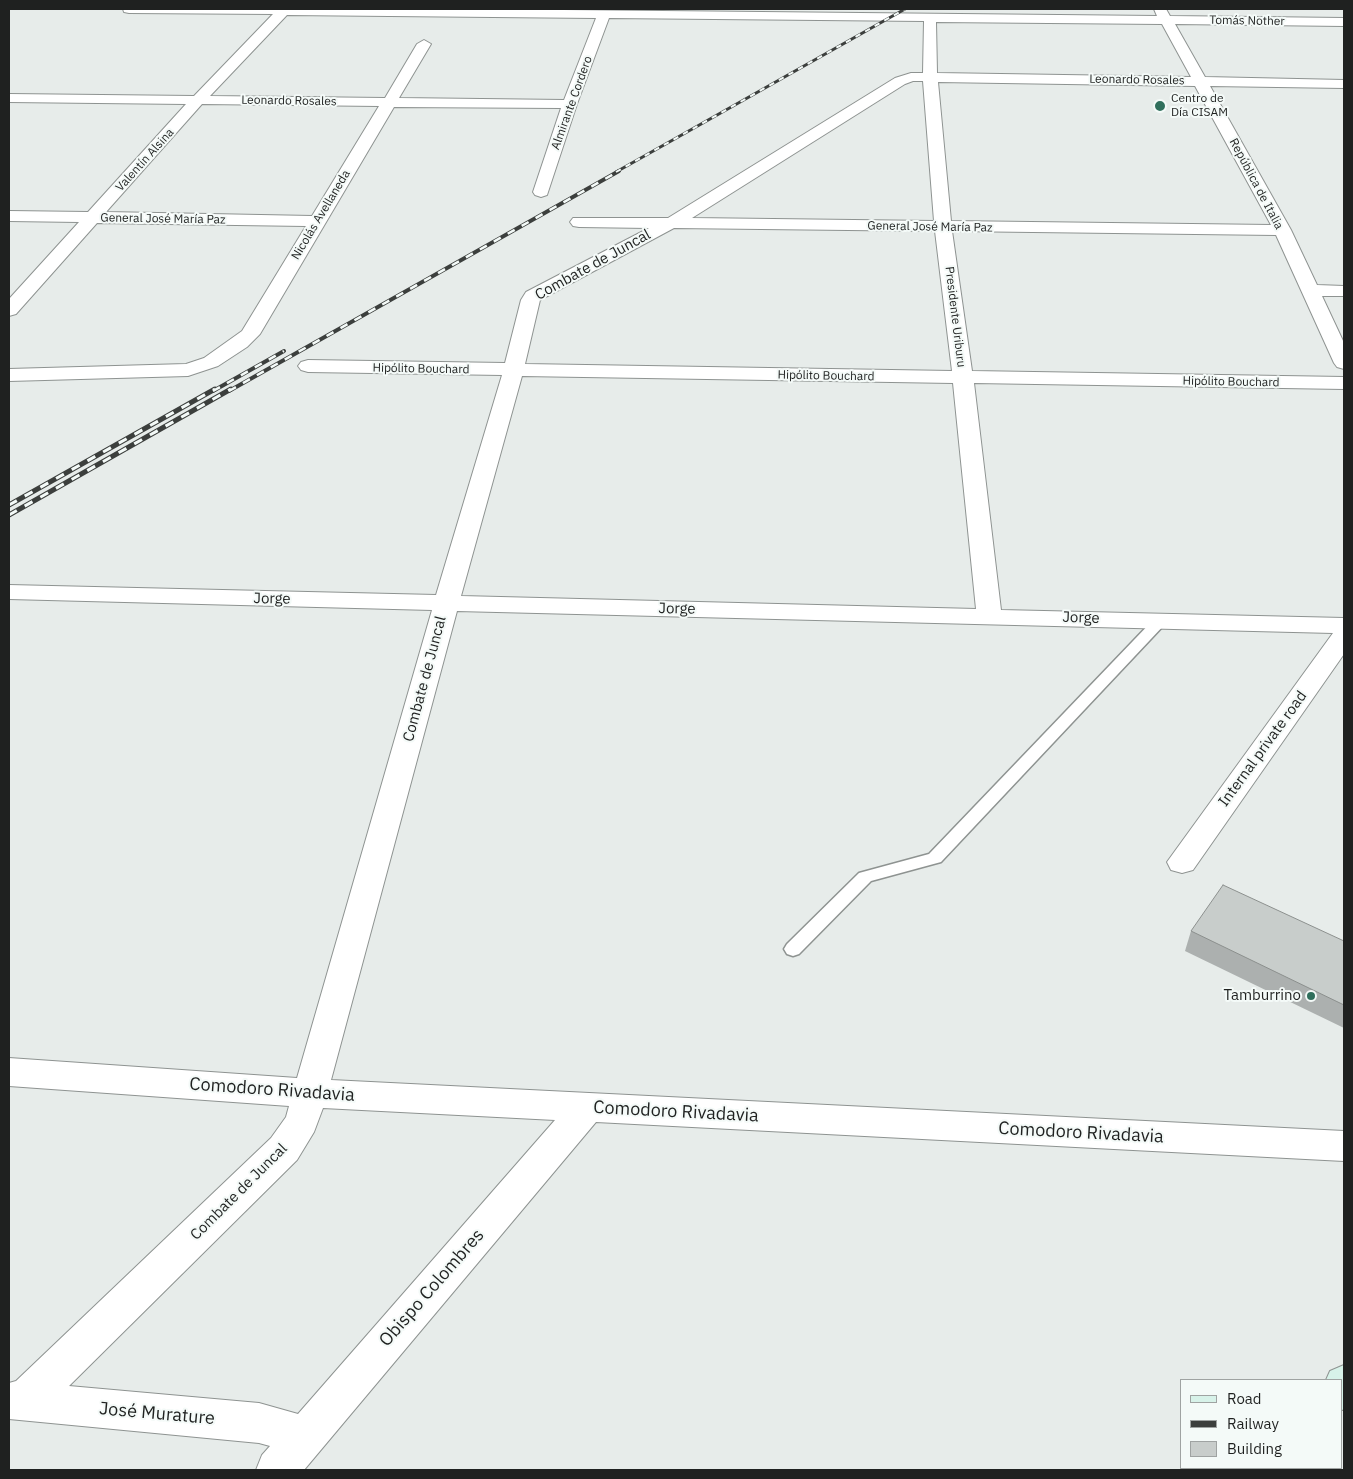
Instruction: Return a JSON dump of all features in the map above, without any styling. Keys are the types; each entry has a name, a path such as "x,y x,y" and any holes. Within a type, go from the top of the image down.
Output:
{"street":[{"name":"Tomás Nother","path":"129,9 422,11 604,15 790,13 930,17 1163,14 1344,22"},
{"name":"Valentín Alsina","path":"9,310 198,100 283,11"},
{"name":"República de Italia","path":"1163,14 1282,230 1344,363"},
{"name":"Almirante Cordero","path":"541,192 570,104 604,15"},
{"name":"Presidente Uriburu","path":"930,17 930,76 943,228 963,378 989,616"},
{"name":"Nicolás Avellaneda","path":"9,375 188,370 210,362 240,343 250,334 424,44"},
{"name":"Leonardo Rosales","path":"930,76 1344,84"},
{"name":"Combate de Juncal","path":"16,1401 284,1149 302,1122 513,371 530,300 533,296 684,216 900,81 911,77 930,76"},
{"name":"Leonardo Rosales","path":"9,98 570,104"},
{"name":"General José María Paz","path":"9,216 317,221"},
{"name":"General José María Paz","path":"579,222 943,228 1282,230"},
{"path":"1309,290 1344,291"},
{"name":"Hipólito Bouchard","path":"308,366 513,371 1344,383"},
{"name":"Jorge","path":"9,592 1344,626"},
{"name":"Internal private road","path":"1182,862 1344,636"},
{"name":"Comodoro Rivadavia","path":"9,1072 311,1093 1344,1146"},
{"name":"Obispo Colombres","path":"277,1470 304,1436 588,1107"},
{"name":"José Murature","path":"16,1401 259,1423 304,1436"}],"lane":[{"path":"793,949 865,877 935,858 1161,620"}],"building":[{"name":"Tamburrino","path":"1223,885 1344,941 1344,1005 1191,931"}],"railway":[{"path":"616,172 905,9"},
{"path":"229,391 619,171"},
{"path":"213,391 284,351"},
{"path":"9,505 215,389"},
{"path":"9,515 231,389"}],"place":[{"name":"Centro de Día CISAM","path":"1160,106"},
{"name":"Tamburrino","path":"1311,996"}]}
